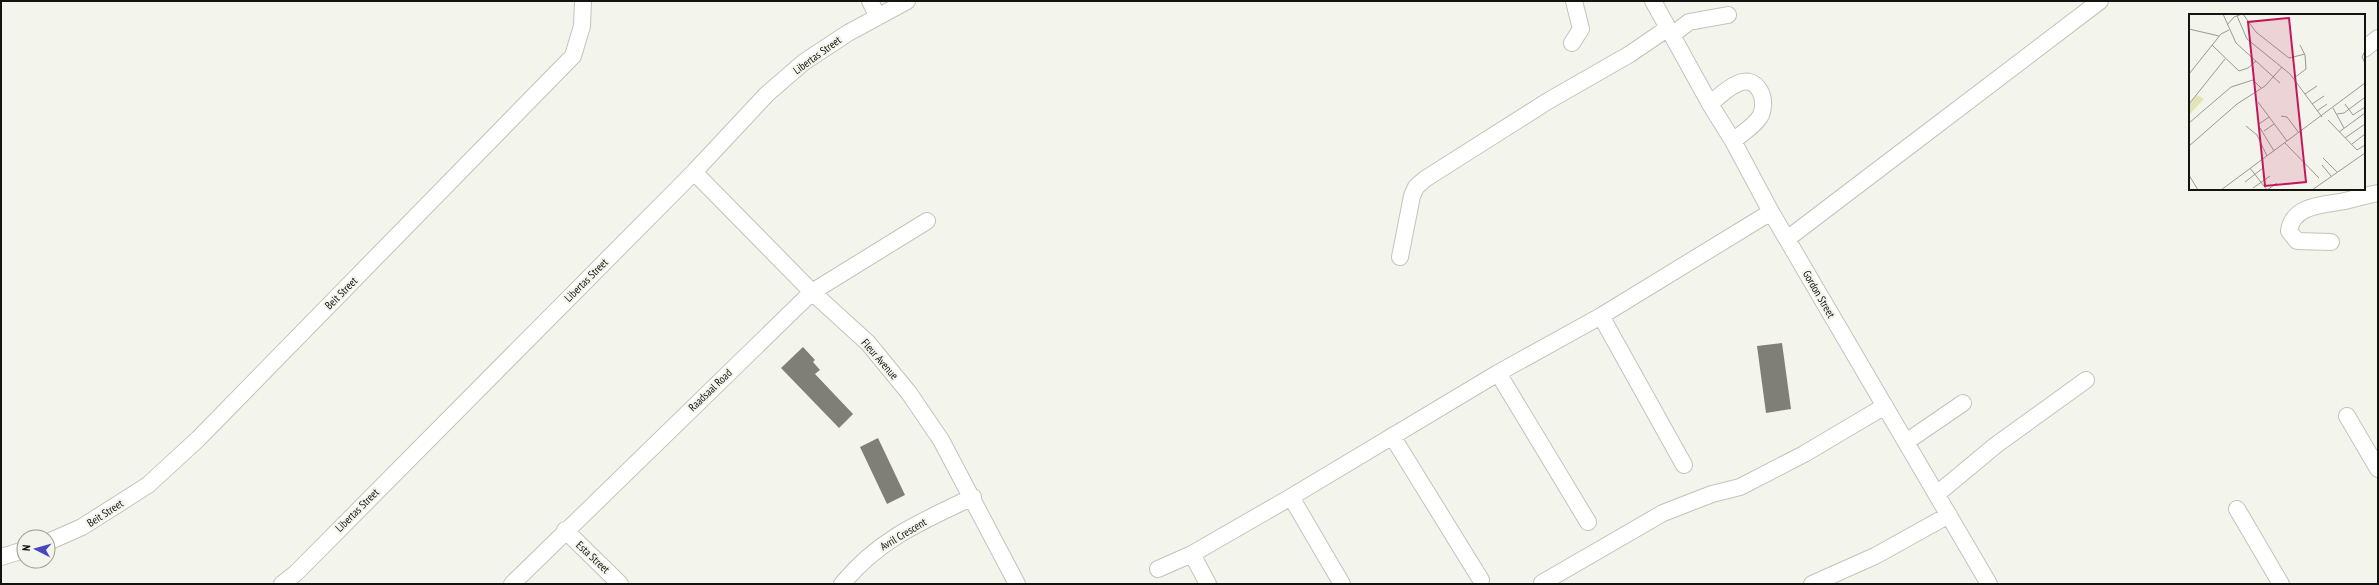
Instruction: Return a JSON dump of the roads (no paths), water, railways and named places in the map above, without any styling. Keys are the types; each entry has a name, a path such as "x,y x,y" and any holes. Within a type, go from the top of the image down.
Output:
{"street":[{"name":"Beit Street","path":"56,538 82,527 148,485 198,439 573,56 582,26 583,1"},
{"path":"870,1 878,17"},
{"name":"Libertas Street","path":"282,584 296,573 694,172 767,94 804,62 848,33 907,1"},
{"path":"1572,43 1581,28 1574,1"},
{"name":"Gordon Street","path":"1653,1 1710,104 1733,141 1771,212 1989,584"},
{"path":"1787,239 2100,1"},
{"path":"1400,257 1412,196 1416,188 1425,179 1548,101 1670,31 1689,22 1728,15"},
{"path":"2365,48 2378,38"},
{"path":"1710,104 1733,86 1745,81 1752,81 1756,84 1762,95 1763,107 1760,116 1733,141"},
{"name":"Fleur Avenue","path":"694,172 812,292 868,343 909,393 941,440 973,497 1017,584"},
{"path":"2331,242 2297,241 2289,231 2290,226 2297,216 2314,205 2343,201 2378,193"},
{"path":"1158,570 1192,554 1291,497 1498,373 1601,316 1771,212"},
{"name":"Raadsaal Road","path":"512,584 565,530 812,292 927,221"},
{"path":"1601,316 1684,465"},
{"path":"1498,373 1588,522"},
{"path":"1937,494 1996,445 2086,380"},
{"path":"1906,442 1963,403"},
{"path":"1542,583 1664,513 1712,494 1740,487 1804,454 1885,406"},
{"path":"2347,416 2378,469"},
{"path":"1392,436 1481,580"},
{"name":"Avril Crescent","path":"842,584 868,556 886,542 914,525 973,497"},
{"path":"1291,497 1342,584"},
{"path":"2237,509 2281,584"},
{"path":"1812,584 1875,556 1949,516"},
{"name":"Esta Street","path":"565,530 620,584"},
{"path":"1,557 16,552"},
{"path":"1192,554 1208,584"}]}
